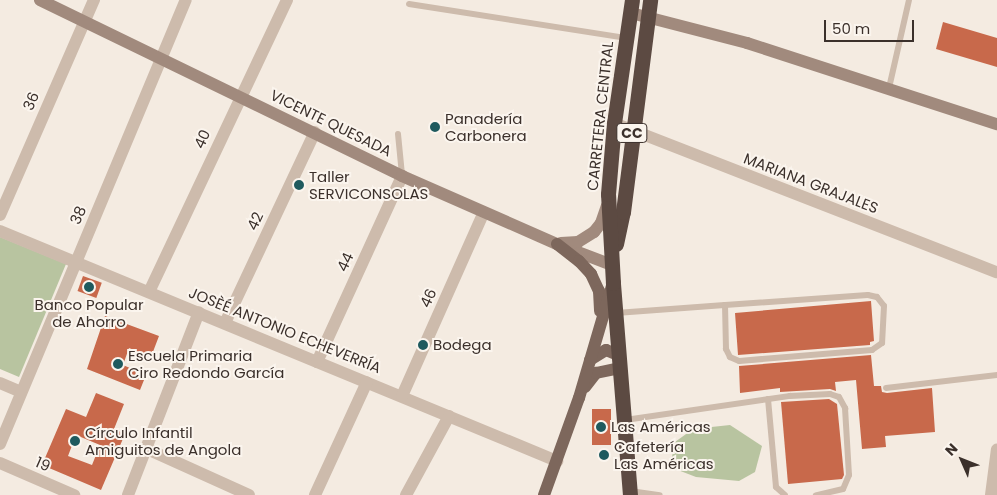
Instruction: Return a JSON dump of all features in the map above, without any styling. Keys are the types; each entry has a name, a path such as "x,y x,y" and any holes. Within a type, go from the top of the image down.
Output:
{"highway":[{"name":"CARRETERA CENTRAL","path":"612,265 623,212 650,0"},
{"name":"CARRETERA CENTRAL","path":"630,493 612,282 608,194 614,123 632,7"}],"main road":[{"path":"557,244 579,261 591,274 599,291 598,333"},
{"path":"544,495 579,398 612,282"},
{"path":"579,398 588,381 596,373 619,362 606,350 590,360"}],"street":[{"name":"VICENTE QUESADA","path":"40,0 315,132 402,176 557,244 612,265"},
{"name":"36","path":"0,214 94,0"},
{"name":"38","path":"0,444 186,0"},
{"name":"40","path":"149,292 286,0"},
{"path":"632,7 648,16 747,43 997,124"},
{"name":"MARIANA GRAJALES","path":"614,123 997,272"},
{"name":"42","path":"225,323 315,132"},
{"name":"44","path":"317,362 402,176"},
{"path":"557,244 578,242 594,232 602,223 606,212 608,194"},
{"name":"46","path":"402,396 484,212"},
{"name":"JOSÈÉ ANTONIO ECHEVERRÍA","path":"0,231 557,461"},
{"path":"128,495 199,312"},
{"path":"315,495 367,382"},
{"path":"0,383 21,392"},
{"path":"406,495 449,416"},
{"path":"145,448 249,495"},
{"path":"991,495 997,449"},
{"name":"19","path":"0,462 74,495"}],"lane":[{"path":"889,88 909,0"},
{"path":"409,4 627,38"},
{"path":"398,134 402,176"},
{"path":"615,313 725,305 868,295 877,298 884,306 882,342 872,350 739,362 730,357 726,350 725,305"},
{"path":"886,388 997,375"},
{"path":"624,420 768,399 830,394 839,397 845,408 849,475 843,489 816,495"},
{"path":"768,399 776,487 785,495"},
{"path":"630,493 660,495"}],"green space":[{"path":"0,237 66,264 19,377 0,369"},
{"path":"730,425 762,446 755,472 739,481 696,477 670,467 675,442 693,429"}],"building":[{"path":"943,22 997,38 997,67 936,49"},
{"name":"Banco Popular de Ahorro","path":"83,276 102,283 96,298 78,291"},
{"path":"871,301 874,341 870,342 870,345 738,355 735,313"},
{"path":"105,316 159,336 151,357 129,348 123,365 146,375 140,390 87,369"},
{"path":"871,355 874,386 881,386 882,392 932,388 935,432 885,436 886,447 862,449 856,380 835,382 836,391 830,389 780,392 780,388 740,393 739,366"},
{"path":"96,393 124,404 114,429 125,434 101,490 42,465 66,409 86,417","holes":["76,435 100,445 92,465 68,456"]},
{"path":"829,399 837,404 844,475 842,479 788,484 781,402"},
{"name":"Las Américas","path":"592,409 611,409 611,445 592,445"}],"place":[{"name":"Panadería Carbonera","path":"435,127"},
{"name":"Taller SERVICONSOLAS","path":"299,185"},
{"name":"Banco Popular de Ahorro","path":"89,287"},
{"name":"Bodega","path":"423,345"},
{"name":"Escuela Primaria Ciro Redondo García","path":"118,364"},
{"name":"Las Américas","path":"601,427"},
{"name":"Círculo Infantil Amiguitos de Angola","path":"75,441"},
{"name":"Cafetería Las Américas","path":"604,455"}]}
